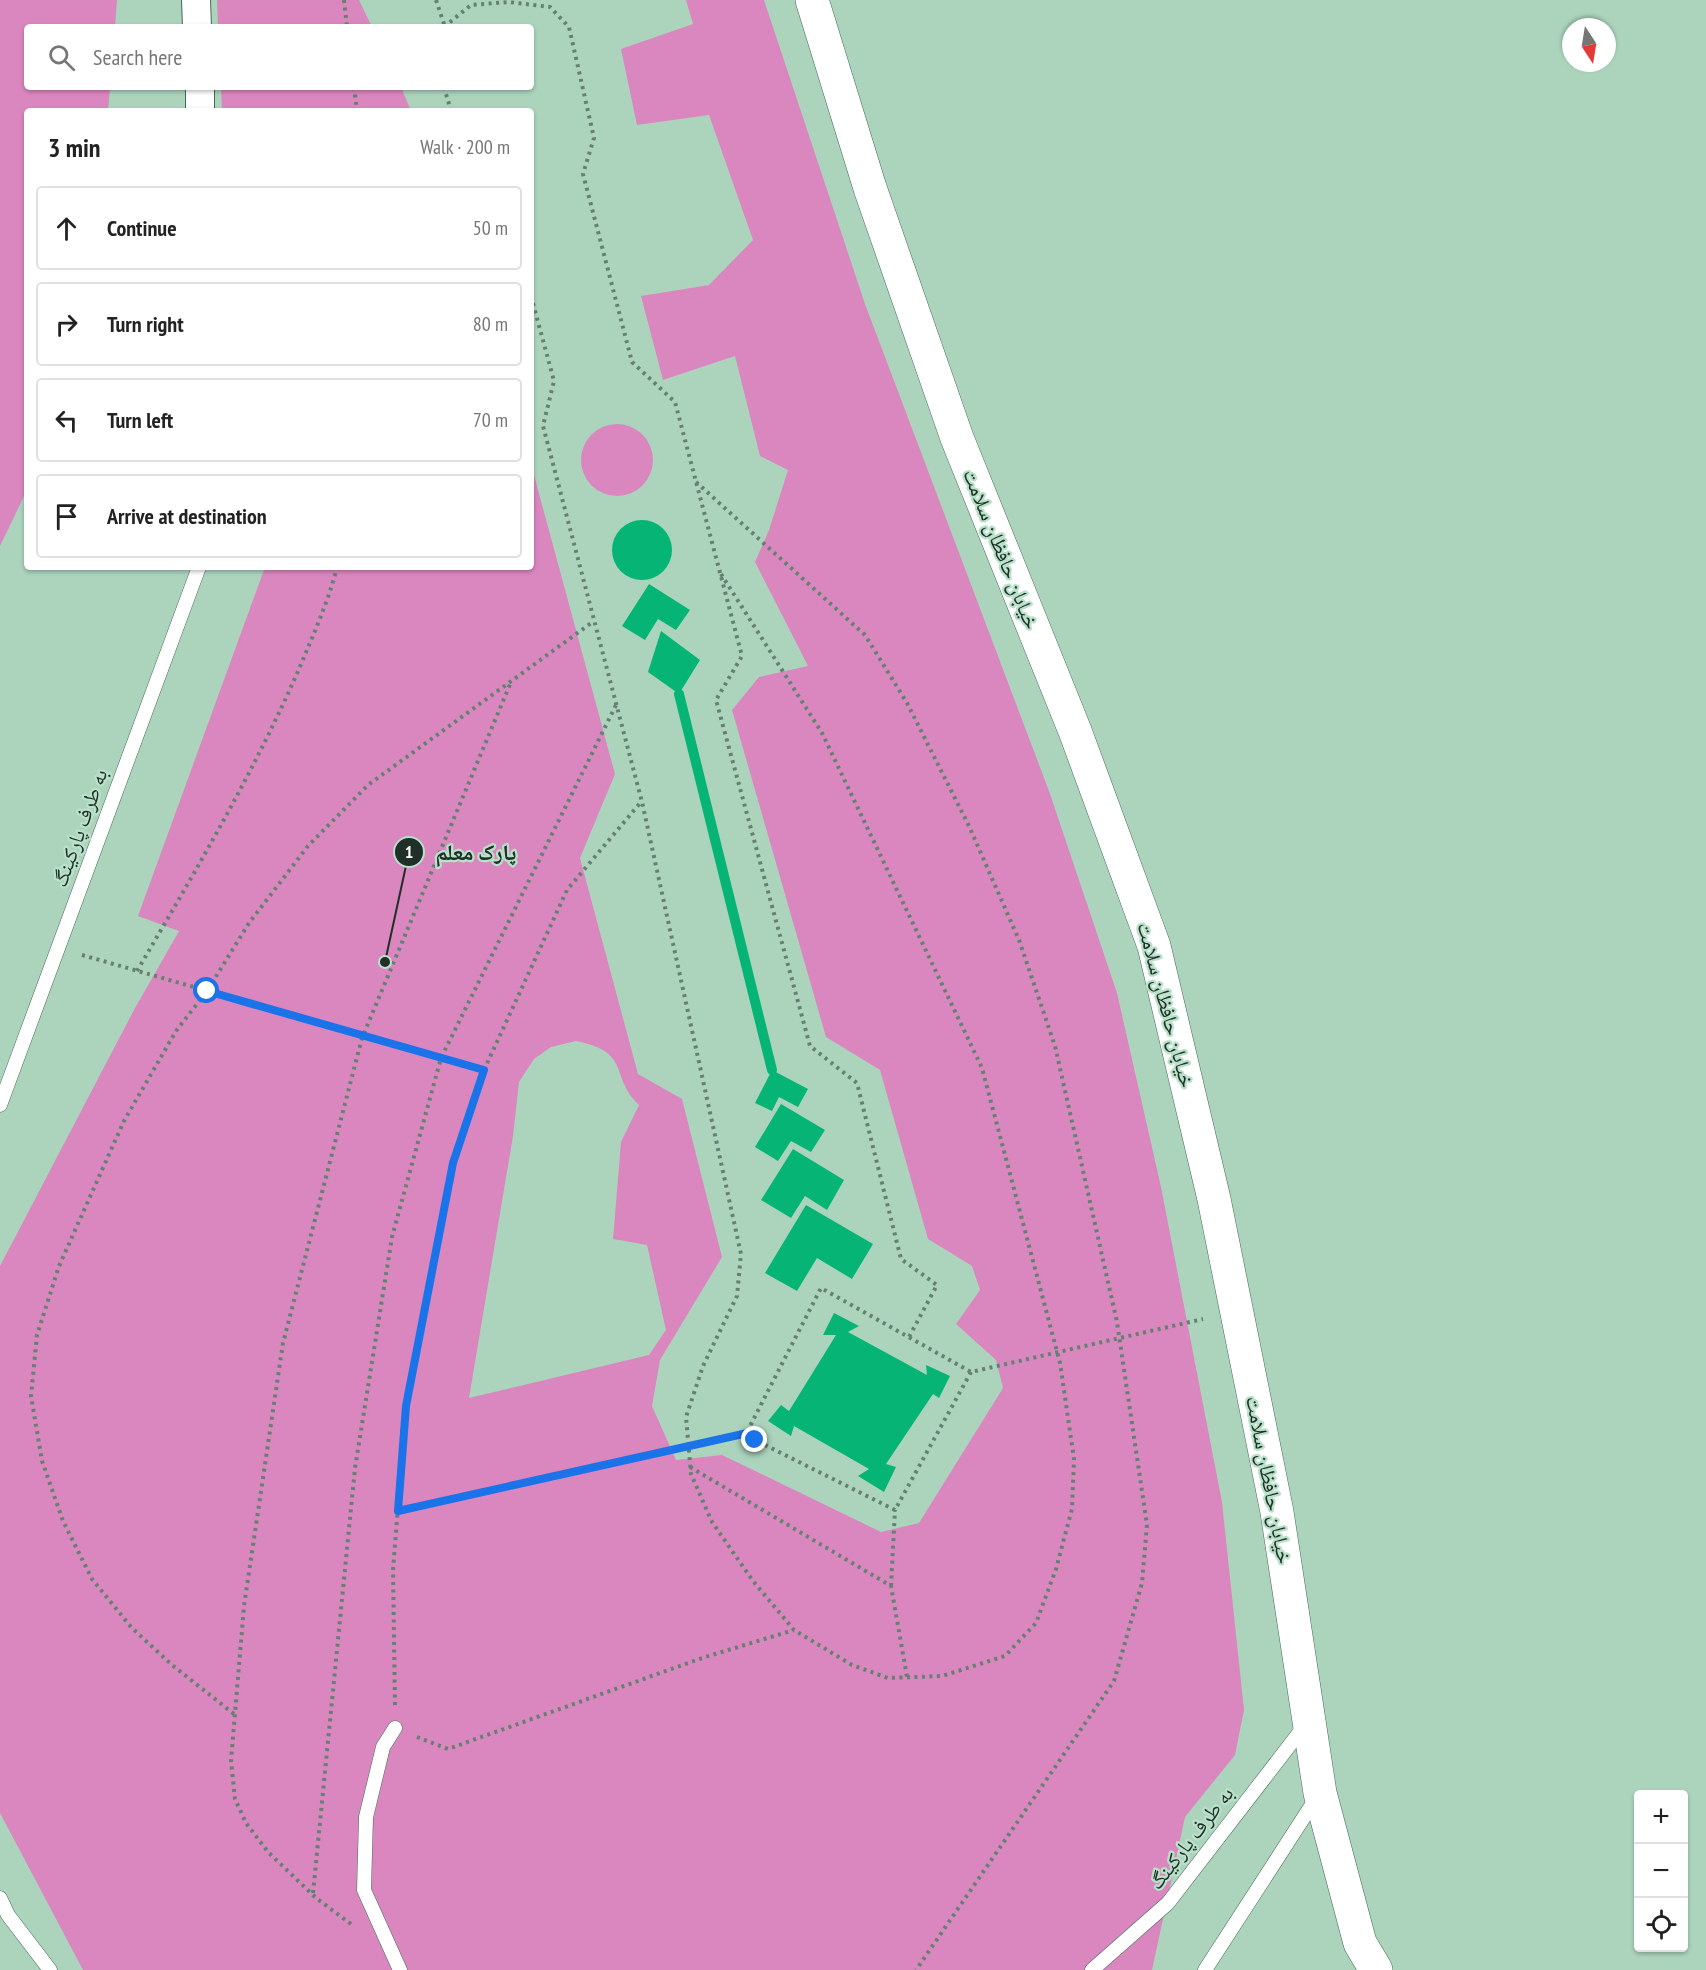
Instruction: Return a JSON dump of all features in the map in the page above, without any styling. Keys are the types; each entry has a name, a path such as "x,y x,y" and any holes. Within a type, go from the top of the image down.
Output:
{"street":[{"path":"196,0 197,24"},
{"name":"خیابان حافظان سلامت","path":"812,0 870,188 957,438 1075,731 1154,946 1214,1198 1277,1512 1320,1793 1368,1957"},
{"path":"200,90 200,108"}],"lane":[{"name":"به طرف پارکینگ","path":"0,1105 198,570"},
{"name":"به طرف پارکینگ","path":"1092,1970 1168,1903 1309,1720"},
{"path":"395,1728 383,1748 366,1817 364,1890 398,1964"},
{"path":"1205,1970 1320,1793"},
{"path":"0,1898 8,1915 50,1970"}],"path":[{"path":"344,0 347,24"},
{"path":"436,0 444,24"},
{"path":"449,24 471,5 509,2 550,7 569,27 594,138 583,174 632,362 675,402 742,656 716,700 810,1046 857,1083 902,1259 937,1285 909,1337"},
{"path":"354,90 357,108"},
{"path":"445,90 451,108"},
{"path":"534,307 554,381 543,426 642,802 741,1254 737,1296 703,1366 686,1418 690,1467 712,1522 753,1581 794,1630 852,1665 888,1678 942,1676 1005,1656 1036,1623 1056,1569 1072,1509 1074,1459 1057,1352 982,1068 822,733 721,574"},
{"path":"696,482 865,635 907,703 969,826 1019,940 1055,1046 1119,1338 1147,1525 1142,1582 1114,1681 916,1970"},
{"path":"137,971 203,858 272,731 330,597 336,570"},
{"path":"235,1714 172,1665 131,1627 92,1579 63,1521 46,1471 31,1396 37,1335 59,1266 124,1121 176,1031 207,991 249,923 308,846 368,785 594,621"},
{"path":"398,1964 312,1894 268,1852 246,1823 235,1799 231,1761 244,1606 283,1343 364,1036 511,682"},
{"path":"312,1894 355,1468 392,1237 441,1058 616,705"},
{"path":"642,802 567,890 484,1070 453,1163 406,1406 393,1570 395,1728 448,1749 702,1658 794,1630"},
{"path":"58,948 484,1070"},
{"path":"895,1510 755,1440 750,1426 821,1288 971,1372 1236,1311"},
{"path":"907,1677 891,1586 895,1510 971,1372"},
{"path":"398,1511 752,1432"},
{"path":"690,1467 891,1586"}],"shaded area":[{"path":"0,0 117,0 115,24 24,24 24,90 110,90 108,108 24,108 24,496 0,546"},
{"path":"217,0 359,0 371,24 218,24"},
{"path":"686,0 764,0 865,304 1049,791 1117,993 1161,1187 1222,1502 1244,1710 1235,1755 1185,1817 1152,1970 83,1970 0,1813 0,1266 135,1008 179,931 138,916 264,570 534,570 534,475 615,774 580,858 638,1074 682,1099 722,1257 660,1360 652,1406 676,1460 722,1455 881,1532 919,1523 1003,1388 996,1360 956,1324 980,1290 972,1266 928,1239 880,1070 826,1037 732,710 759,677 808,666 755,562 769,530 788,470 760,456 735,356 663,380 641,296 709,285 753,240 709,115 637,125 621,49 693,24","holes":["576,1041 605,1052 613,1058 624,1084 639,1105 621,1142 613,1239 647,1245 666,1330 649,1355 469,1398 513,1136 519,1082 534,1059 551,1047"]},
{"path":"221,90 402,90 410,108 222,108"},
{"path":"617,424 637,430 647,440 653,460 647,480 637,490 617,496 597,490 587,480 581,460 587,440 597,430"},
{"path":"636,520 648,520 664,528 670,538 672,550 670,562 664,572 648,580 636,580 620,572 612,556 612,544 620,528"},
{"path":"649,584 690,610 676,630 658,619 645,640 622,626"},
{"path":"661,631 700,660 679,694 648,672"},
{"path":"772,1070 808,1089 798,1107 779,1097 772,1111 755,1103"},
{"path":"781,1104 825,1130 811,1152 791,1141 778,1161 755,1147"},
{"path":"793,1149 844,1180 827,1210 805,1196 791,1218 761,1200"},
{"path":"806,1205 873,1244 852,1279 817,1258 797,1291 765,1273"},
{"path":"834,1313 859,1326 848,1332 927,1375 926,1365 950,1376 939,1398 933,1394 886,1464 896,1467 884,1492 858,1476 869,1469 794,1426 791,1436 768,1421 781,1405 789,1411 836,1335 823,1335"}],"waterway":[{"path":"679,694 772,1070"}],"place":[{"name":"پارک معلم","path":"385,962"}],"route":[{"path":"207,991 484,1070 453,1163 406,1406 398,1511 752,1432 755,1440"}]}
